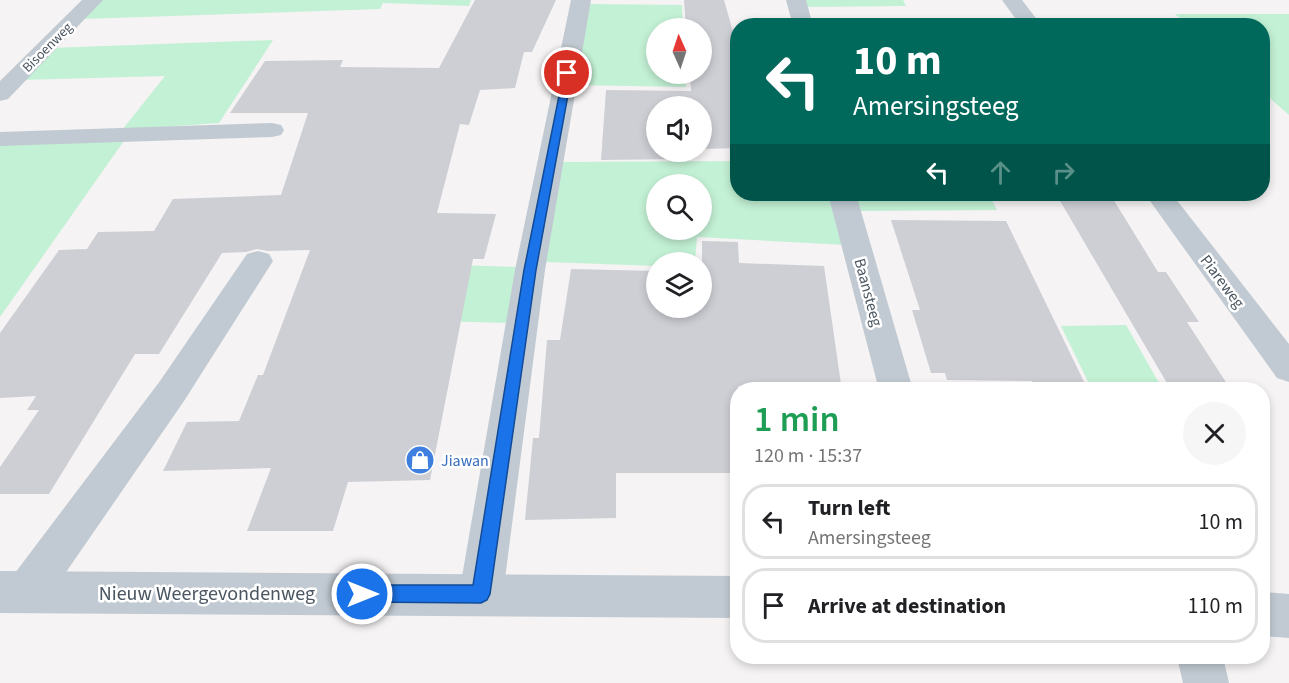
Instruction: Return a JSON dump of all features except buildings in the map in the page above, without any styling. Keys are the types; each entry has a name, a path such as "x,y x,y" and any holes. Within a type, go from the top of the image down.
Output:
{"street":[{"name":"Bisoenweg","path":"0,94 93,0"},
{"path":"481,594 530,270 581,0"},
{"path":"796,0 801,18"},
{"path":"1012,0 1026,18"},
{"path":"0,139 272,130"},
{"name":"Baansteeg","path":"844,201 894,382"},
{"name":"Piareweg","path":"1163,201 1289,369"},
{"path":"14,592 172,392 258,261"},
{"name":"Nieuw Weergevondenweg","path":"14,592 730,597"},
{"path":"1270,614 1289,615"},
{"path":"1202,664 1206,683"}],"green space":[{"path":"101,0 471,0 469,6 383,3 380,9 81,19"},
{"path":"805,0 903,0 906,6 806,7"},
{"path":"589,4 682,5 683,18 646,18 646,84 686,84 686,87 574,85"},
{"path":"1175,14 1289,14 1289,115 1270,98 1270,18 1180,18"},
{"path":"273,40 219,123 122,130 165,76 20,80 51,48"},
{"path":"126,138 0,317 0,141"},
{"path":"730,161 730,201 834,201 846,245 712,238 712,174 646,174 646,240 697,240 696,252 646,252 646,266 546,262 560,162"},
{"path":"856,201 992,201 997,210 858,211"},
{"path":"360,262 517,267 508,323 340,318"},
{"path":"1126,325 1158,382 1088,382 1061,326"}],"place":[{"name":"Jiawan","path":"420,460"}],"route":[{"path":"362,594 481,594 530,270 567,73"}]}
